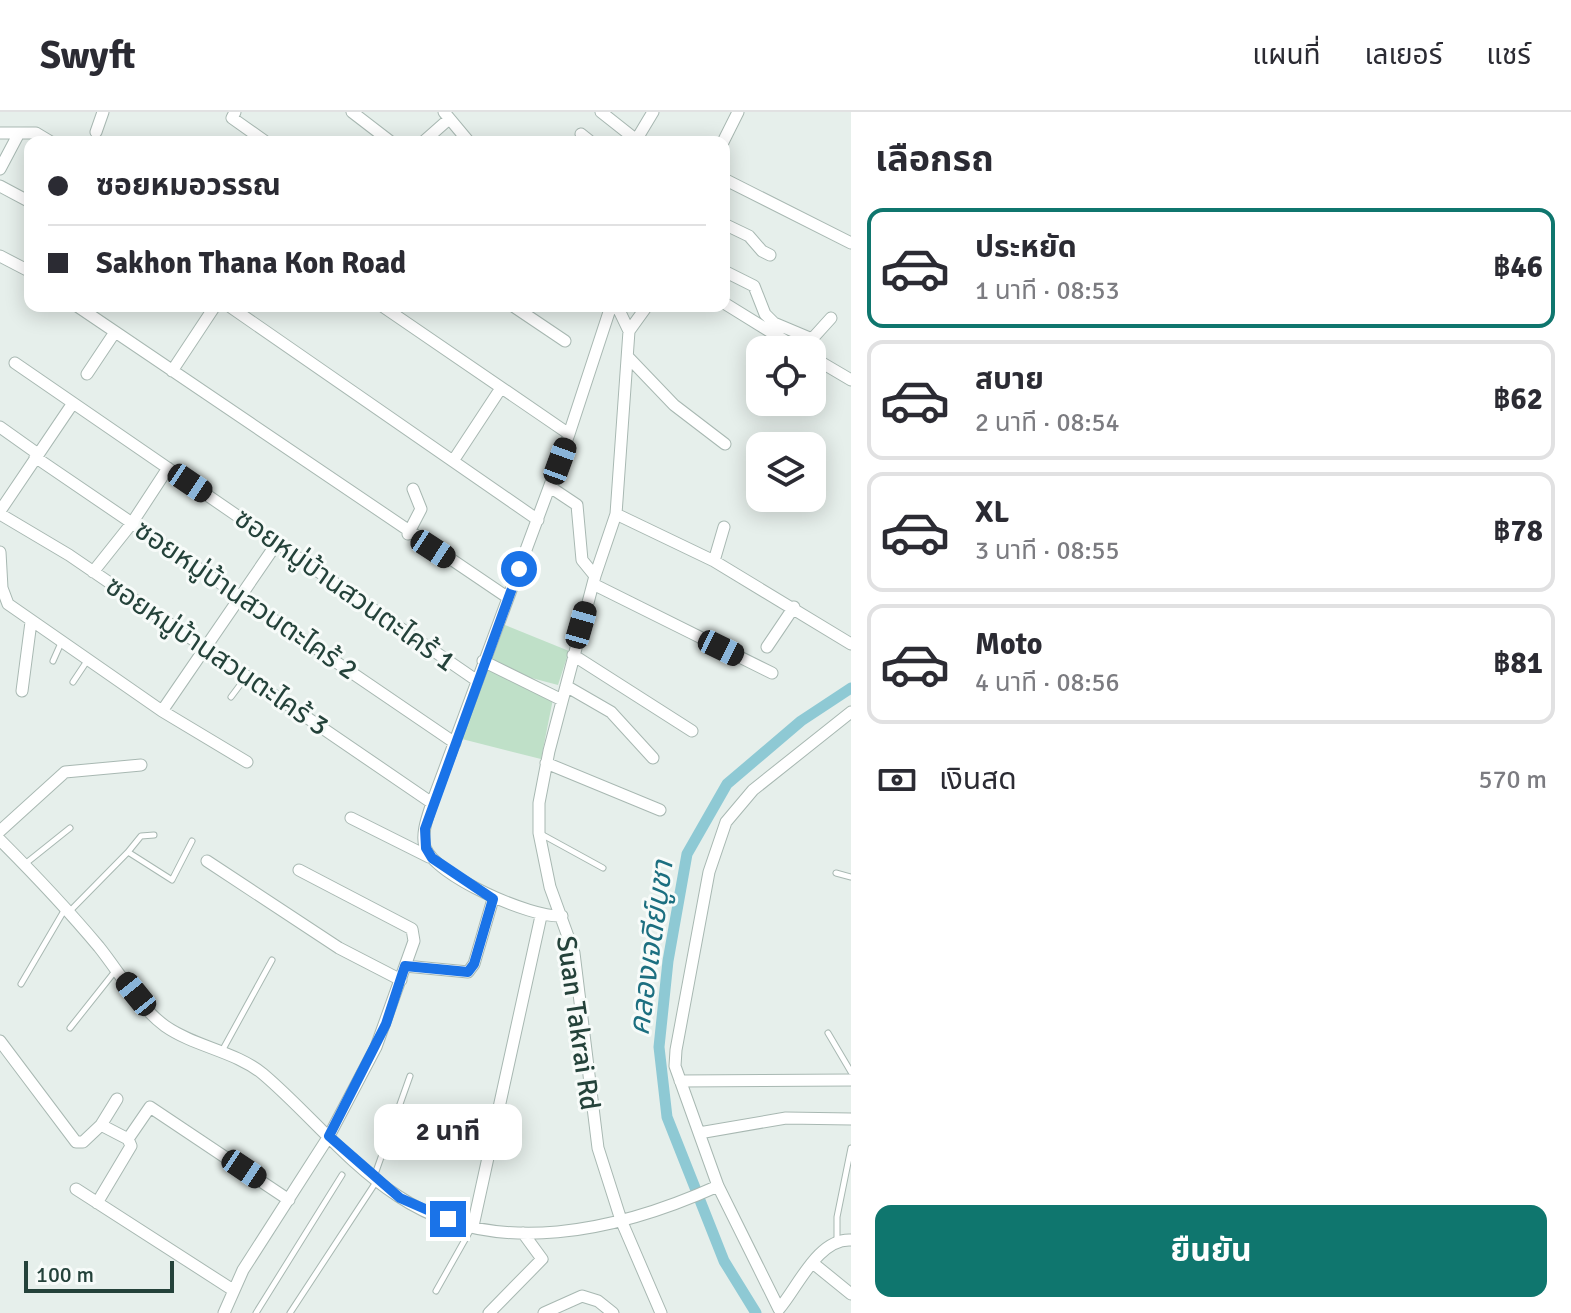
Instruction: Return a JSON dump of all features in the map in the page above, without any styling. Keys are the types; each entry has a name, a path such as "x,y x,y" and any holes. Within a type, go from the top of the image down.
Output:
{"street":[{"path":"96,132 103,112"},
{"path":"235,112 232,118 258,136"},
{"path":"352,112 383,136"},
{"path":"601,112 631,136"},
{"path":"640,136 653,112"},
{"path":"726,136 738,112"},
{"path":"428,136 447,115 464,136"},
{"path":"0,133 36,133 41,136"},
{"path":"0,169 18,135"},
{"path":"730,182 851,243"},
{"path":"0,186 24,199"},
{"path":"730,227 749,236 762,251 770,255"},
{"path":"0,256 24,268"},
{"path":"730,274 754,286 765,314 785,336"},
{"path":"730,306 779,331 812,339 831,318"},
{"path":"86,312 408,534 507,597"},
{"path":"172,371 211,312"},
{"path":"238,312 538,520"},
{"path":"391,312 569,434"},
{"path":"522,312 565,341"},
{"path":"432,858 424,838 432,803 550,487 609,312"},
{"name":"Suan Takrai Rd","path":"620,312 629,331 616,514 594,580 546,763 539,803 539,833 550,887 574,953 592,1120 621,1220 661,1313"},
{"path":"629,331 643,312"},
{"path":"87,374 115,332"},
{"path":"628,357 674,405 725,444"},
{"name":"ซอยหมู่บ้านสวนตะไคร้ 1","path":"15,363 476,680"},
{"path":"826,365 851,380"},
{"path":"453,461 501,388"},
{"path":"0,513 73,403"},
{"name":"ซอยหมู่บ้านสวนตะไคร้ 2","path":"0,427 132,523 455,743"},
{"path":"93,572 132,523 168,468"},
{"path":"550,487 577,505 582,560 594,580 772,673"},
{"path":"408,534 421,509 413,489"},
{"name":"ซอยหมู่บ้านสวนตะไคร้ 3","path":"0,513 93,572 432,803"},
{"path":"616,514 714,561 851,644"},
{"path":"714,561 724,527"},
{"path":"162,711 277,543"},
{"path":"0,552 4,597 31,622 162,711 247,762"},
{"path":"767,647 794,607"},
{"path":"22,691 31,622"},
{"path":"573,655 692,731"},
{"path":"483,661 562,700"},
{"path":"566,686 611,712 653,758"},
{"path":"851,712 753,790 726,822 709,872 675,1066 699,1133 713,1188 779,1309 837,1240 851,1240"},
{"path":"546,763 660,810"},
{"path":"141,765 65,772 1,840 68,910 166,1026 261,1072 375,1180 400,1198 473,1226 523,1233 581,1230 675,1204 713,1188"},
{"path":"351,818 432,858 493,899 541,916 562,916"},
{"path":"207,861 339,948 401,980"},
{"path":"224,1313 233,1290 329,1136 376,1047 414,941 412,929 299,870"},
{"path":"405,966 468,972 474,964 493,899"},
{"path":"473,1226 541,916"},
{"path":"0,1041 76,1142 83,1142 101,1125 117,1099"},
{"path":"680,1081 851,1080"},
{"path":"128,1139 147,1110 153,1108 289,1200"},
{"path":"699,1133 786,1118 851,1119"},
{"path":"97,1203 131,1146 128,1139 101,1125"},
{"path":"76,1189 233,1290"},
{"path":"489,1313 542,1259 523,1233"},
{"path":"814,1264 851,1294"},
{"path":"544,1313 582,1296 598,1301 613,1313"}],"lane":[{"path":"53,661 61,643"},
{"path":"73,682 88,661"},
{"path":"231,697 246,676"},
{"path":"24,865 70,828"},
{"path":"539,833 603,868"},
{"path":"21,984 68,910 141,836 154,835"},
{"path":"128,852 172,880 192,841"},
{"path":"836,873 851,877"},
{"path":"221,1052 272,960"},
{"path":"70,1028 117,969"},
{"path":"828,1033 851,1072"},
{"path":"290,1313 375,1180 410,1076"},
{"path":"837,1240 837,1217 851,1148"},
{"path":"256,1313 342,1175"},
{"path":"436,1291 473,1226"}],"green space":[{"path":"500,623 569,651 558,685 490,667 553,699 541,759 458,738"}],"waterway":[{"name":"คลองเจดีย์บูชา","path":"756,1313 724,1261 667,1117 659,1047 668,961 687,854 727,784 801,721 851,688"}],"route":[{"path":"448,1219 400,1198 329,1136 376,1047 405,966 457,973 468,972 474,964 493,899 432,858 426,848 425,829 476,680 519,569"}]}
